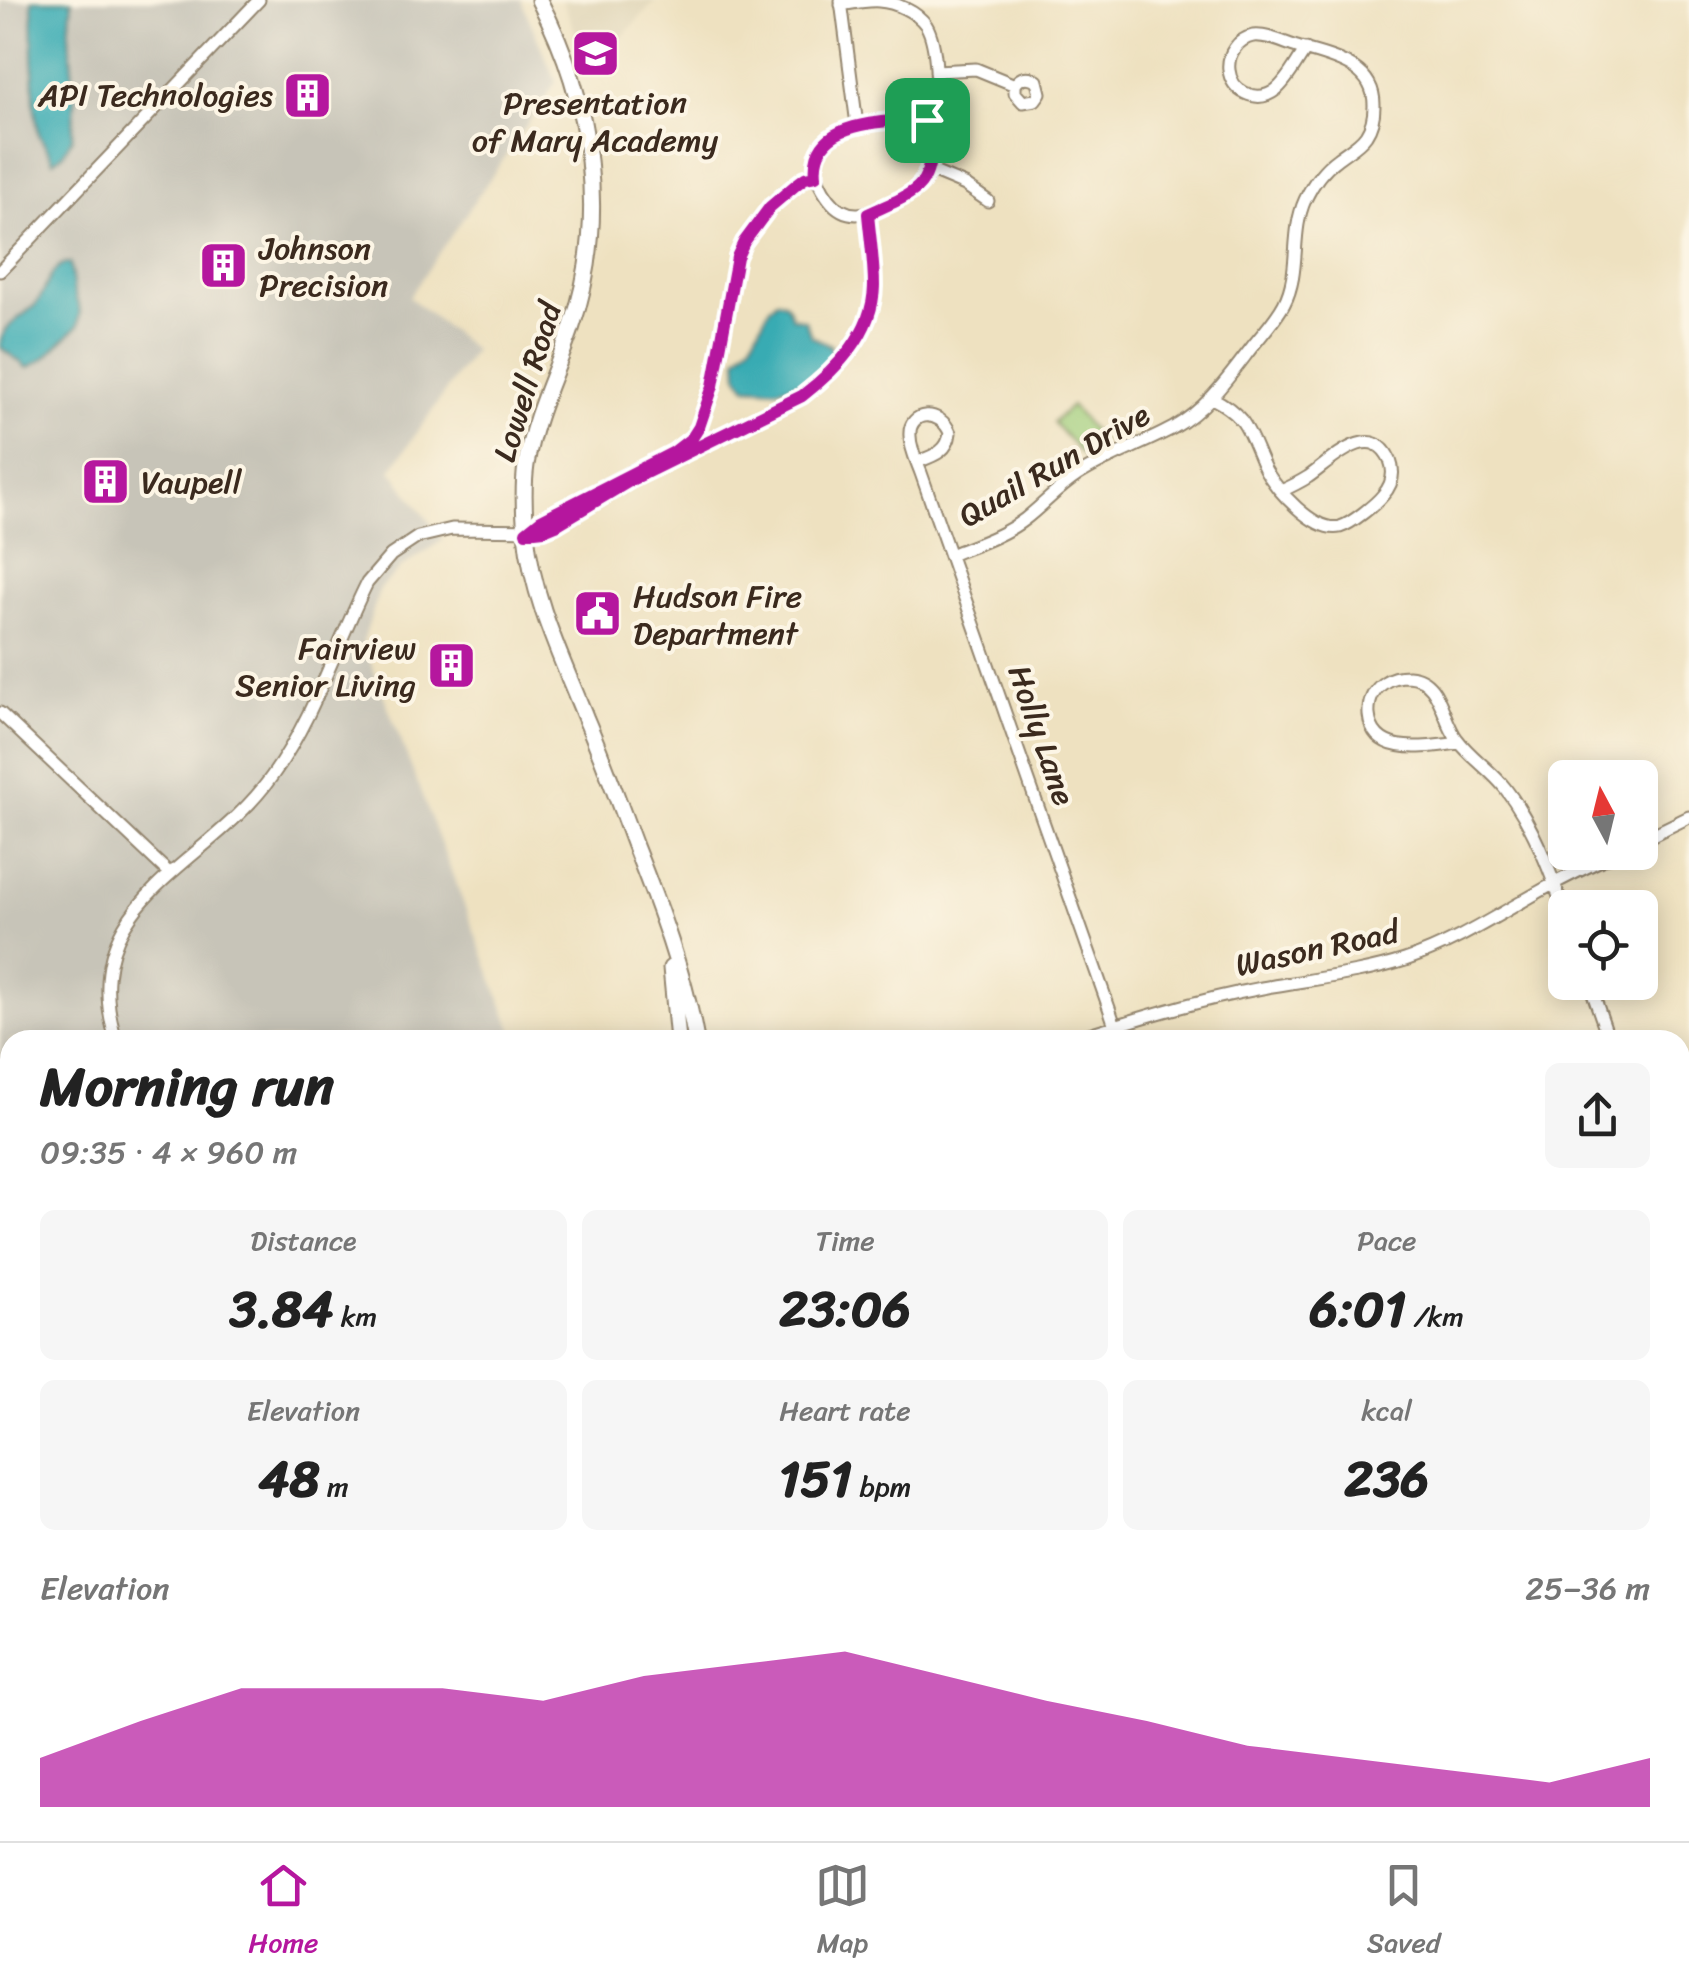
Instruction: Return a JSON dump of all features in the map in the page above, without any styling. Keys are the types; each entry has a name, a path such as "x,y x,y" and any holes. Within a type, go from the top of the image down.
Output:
{"main road":[{"name":"Lowell Road","path":"539,0 567,63 579,103 589,153 592,211 588,265 580,301 537,420 526,467 526,532 545,615 654,894 694,1030"},
{"name":"Lowell Road","path":"670,944 677,1030"}],"street":[{"path":"0,271 259,0"},
{"path":"857,126 841,2 882,1 918,17 930,34 938,96 935,122 929,170 919,188 868,214 848,213 834,205 816,176 817,158 839,132 910,119 935,122"},
{"name":"Quail Run Drive","path":"950,555 1018,524 1074,478 1174,427 1212,398 1286,300 1293,278 1299,220 1310,191 1329,166 1363,139 1372,121 1373,91 1359,70 1340,60 1264,36 1241,42 1231,53 1228,67 1235,86 1247,94 1272,94 1306,50"},
{"path":"936,71 976,69 1015,85"},
{"path":"929,170 965,185 988,201"},
{"path":"526,532 541,520 674,452 692,438 713,386 737,257 744,242 770,207 805,178 816,176"},
{"path":"113,1030 107,990 117,938 133,912 169,873 248,806 274,774 305,719 366,584 390,555 410,541 440,531 544,530 631,480 802,396 826,377 867,323 874,285 868,214"},
{"path":"1212,398 1240,418 1266,471 1281,491 1316,522 1332,527 1348,524 1385,493 1392,480 1392,466 1378,447 1363,442 1352,444 1308,477 1281,491"},
{"path":"699,427 707,444"},
{"name":"Holly Lane","path":"917,462 1115,1026"},
{"path":"1460,744 1401,747 1384,741 1369,716 1374,693 1398,676 1410,676 1430,686 1460,744 1507,791 1557,890"},
{"path":"0,713 169,873"},
{"path":"1658,832 1689,817"},
{"name":"Wason Road","path":"1106,1030 1234,994 1345,975 1406,959 1454,940 1580,870"},
{"path":"1595,1000 1604,1028"}],"shaded area":[{"path":"0,0 521,0 556,82 409,297 474,350 391,470 443,540 403,566 380,588 363,642 512,1030 0,1030"},
{"name":"Presentation of Mary Academy","path":"562,0 656,0 589,73"}],"green space":[{"path":"1071,406 1103,442 1085,458 1053,422"}],"water":[{"path":"32,0 72,0 72,138 54,161 39,135 34,105"},
{"path":"70,263 80,311 78,326 45,358 28,368 0,347 1,340 8,328 35,305 52,274"},
{"path":"778,300 786,303 792,317 805,320 811,336 830,345 831,362 803,381 777,389 747,387 738,375 737,358 752,342 770,307"}],"place":[{"name":"Presentation of Mary Academy","path":"595,53"},
{"name":"API Technologies","path":"308,95"},
{"name":"Johnson Precision","path":"224,266"},
{"name":"Vaupell","path":"106,482"},
{"name":"Hudson Fire Department","path":"598,614"},
{"name":"Fairview Senior Living","path":"451,666"}],"route":[{"path":"927,120 935,122 926,180 906,197 868,214 874,285 867,323 826,377 802,396 631,480 556,525 526,532 541,520 674,452 692,438 713,386 737,257 755,224 770,207 805,178 816,176 814,168 825,144 848,128 927,120"}]}
